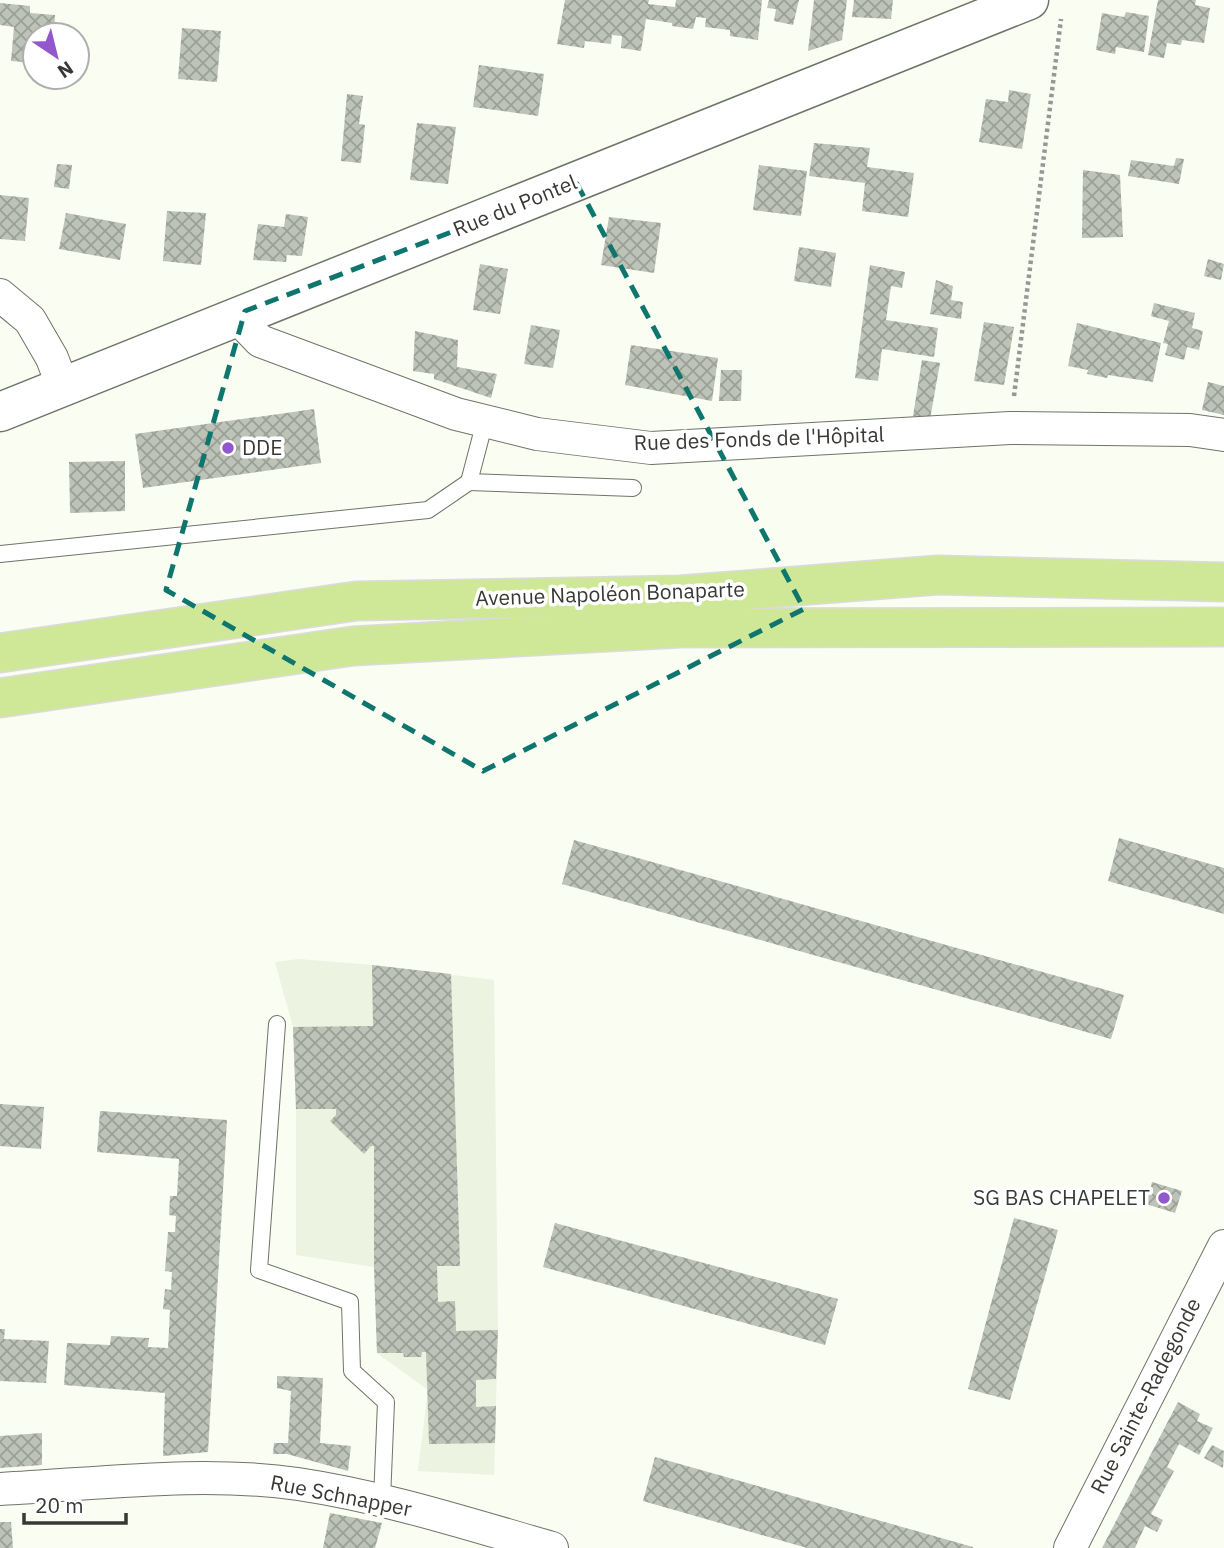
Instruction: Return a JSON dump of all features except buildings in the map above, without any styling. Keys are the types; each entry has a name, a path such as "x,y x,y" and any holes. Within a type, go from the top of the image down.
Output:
{"main road":[{"name":"Rue du Pontel","path":"0,412 971,11 1046,5"},
{"name":"Avenue Napoléon Bonaparte","path":"0,653 356,601 680,596 938,575 1224,582"},
{"name":"Avenue Napoléon Bonaparte","path":"0,698 353,646 680,628 1224,627"}],"street":[{"path":"0,295 30,320 52,358 63,387"},
{"name":"Rue des Fonds de l'Hôpital","path":"236,316 260,341 456,414 537,434 650,447 1010,428 1190,430 1224,435"},
{"name":"Rue Sainte-Radegonde","path":"1070,1548 1224,1246"},
{"name":"Rue Schnapper","path":"0,1489 211,1478 298,1484 382,1500 552,1548"}],"lane":[{"path":"469,482 485,421"},
{"path":"0,554 428,510 469,482 633,488"},
{"path":"277,1024 259,1269 350,1302 352,1371 386,1402 382,1500"}],"path":[{"path":"1010,428 1046,5"}],"highlighted area":[{"path":"577,184 804,609 483,771 166,590 245,311"}],"shaded area":[{"path":"299,959 494,980 498,1330 494,1475 418,1471 428,1390 377,1353 374,1267 296,1255 293,1027 275,962"}],"place":[{"name":"DDE","path":"228,448"},
{"name":"SG BAS CHAPELET","path":"1164,1198"}]}
